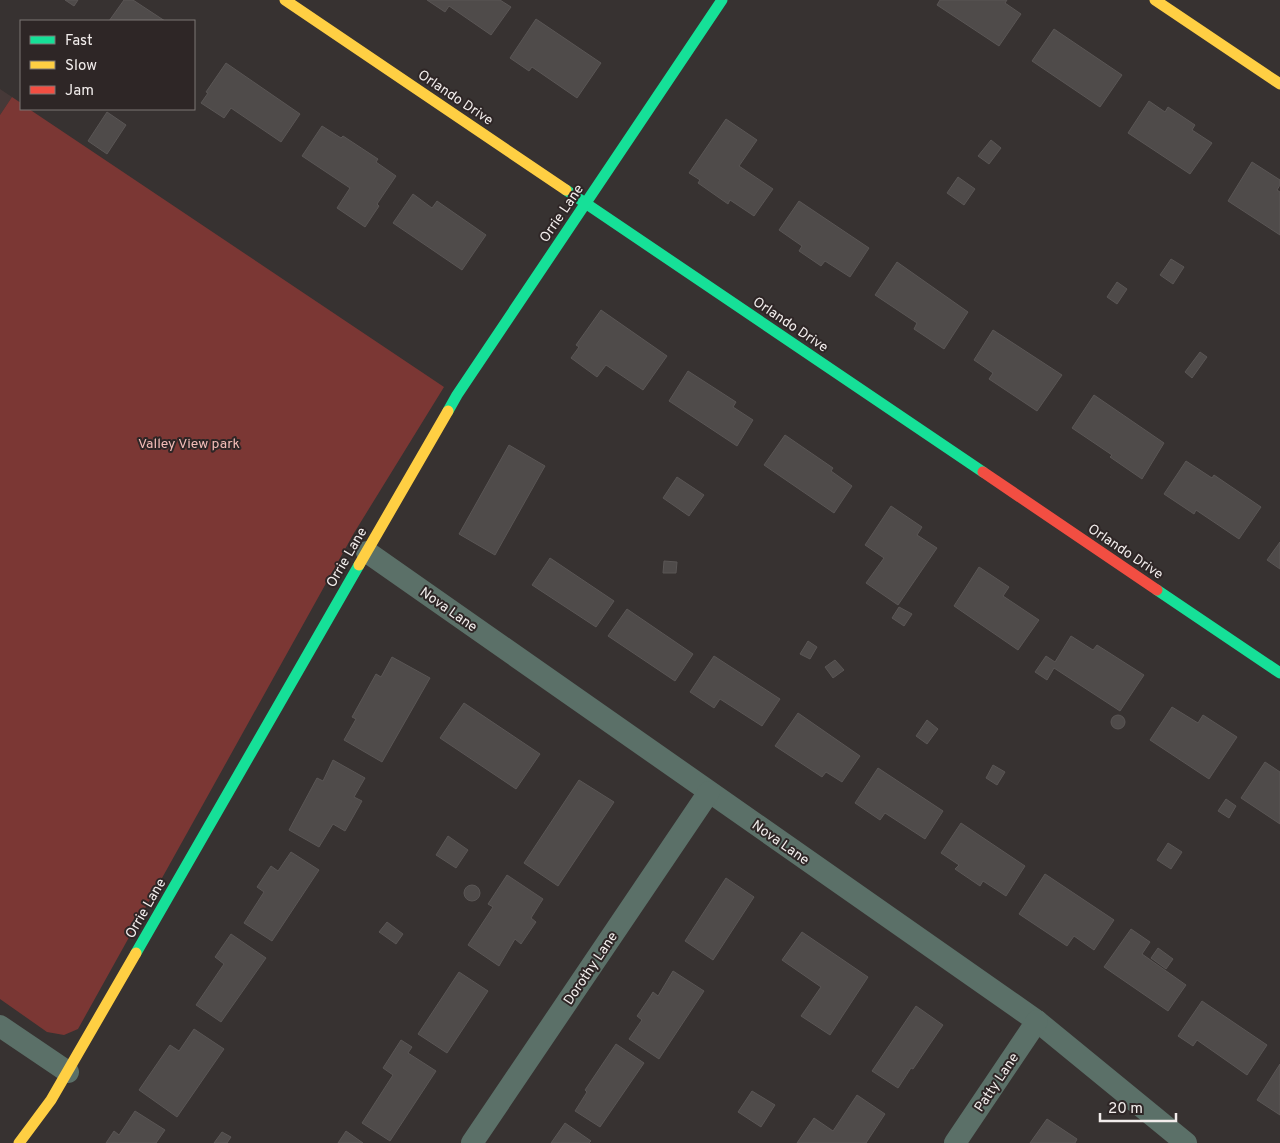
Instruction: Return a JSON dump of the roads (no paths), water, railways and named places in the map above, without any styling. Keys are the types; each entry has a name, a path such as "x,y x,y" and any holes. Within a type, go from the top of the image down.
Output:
{"street":[{"name":"Orlando Drive","path":"285,0 1280,673"},
{"name":"Orrie Lane","path":"19,1143 51,1100 68,1072 457,395 722,0"},
{"path":"1155,0 1277,76"},
{"name":"Nova Lane","path":"367,552 1037,1021 1186,1143"},
{"name":"Dorothy Lane","path":"472,1143 709,792"},
{"name":"Patty Lane","path":"955,1143 1037,1021"},
{"path":"0,1026 68,1072"}],"park label":[{"name":"Valley View park","path":"189,443"}]}
